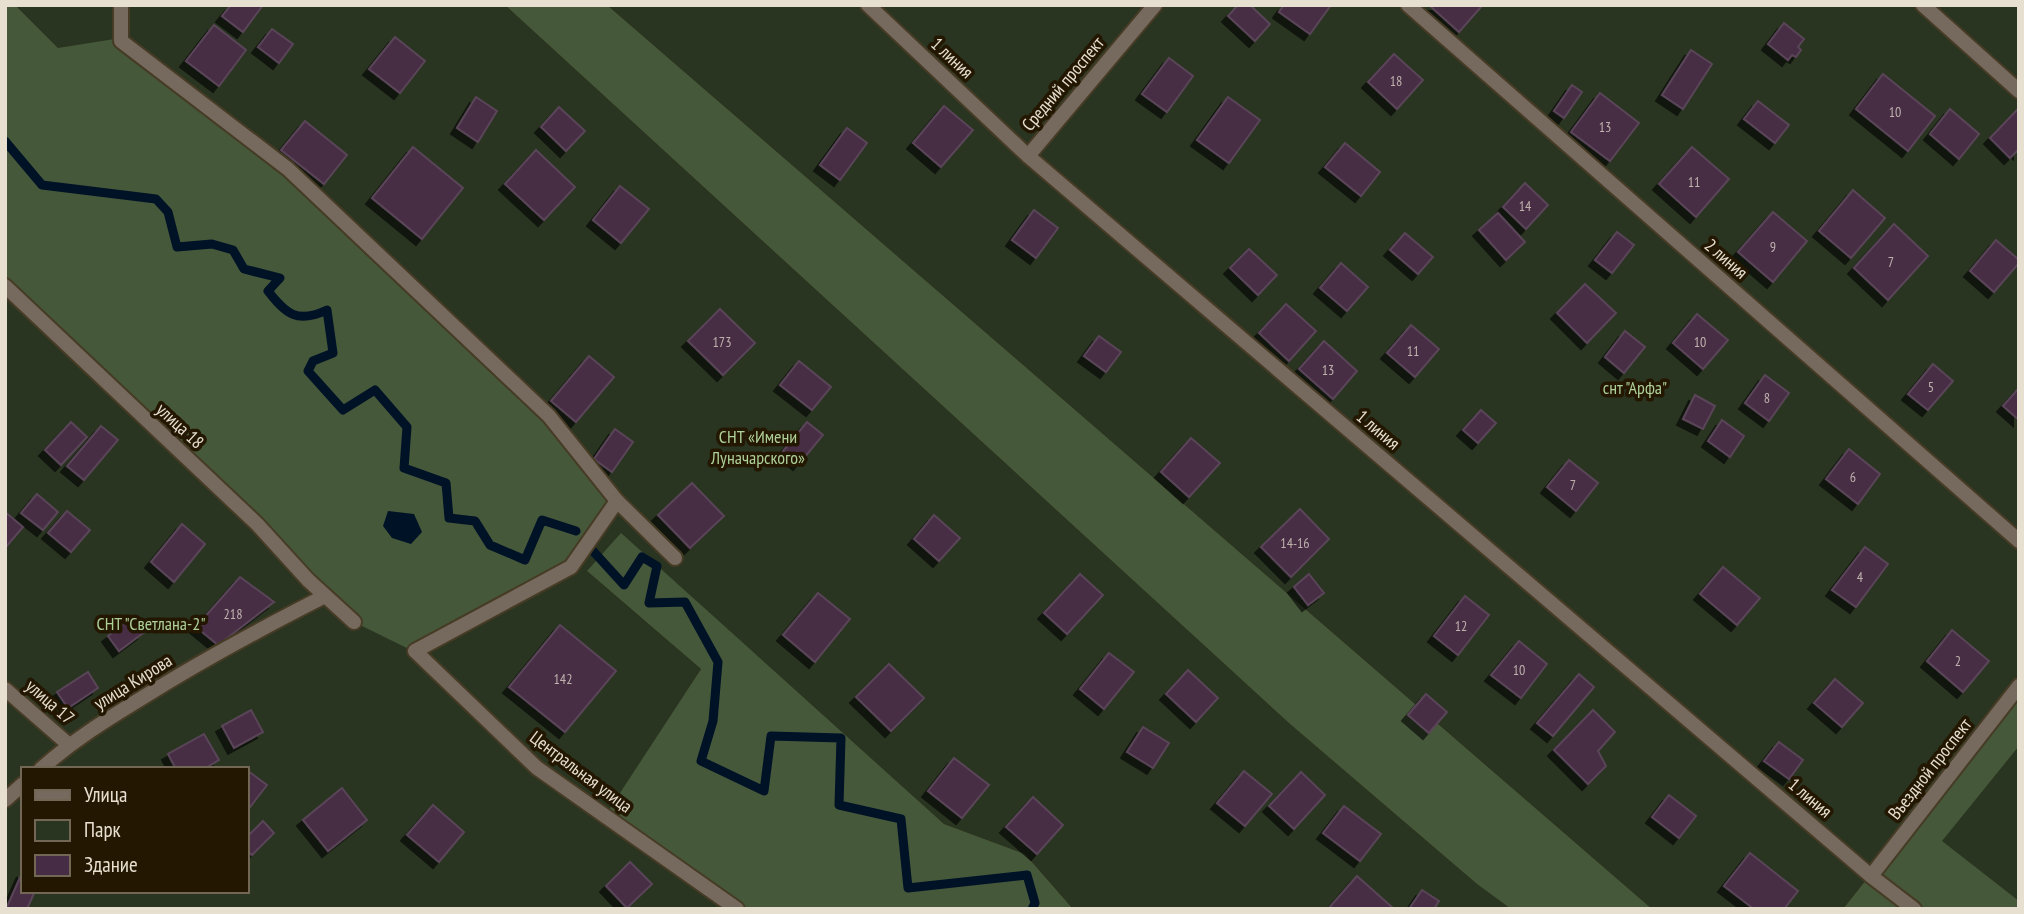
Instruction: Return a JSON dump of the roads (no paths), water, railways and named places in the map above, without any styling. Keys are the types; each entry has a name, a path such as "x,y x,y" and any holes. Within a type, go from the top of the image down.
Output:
{"street":[{"path":"121,5 121,41 288,169 549,416 617,501 675,558"},
{"name":"1 линия","path":"868,5 1028,156 1871,876 1914,909"},
{"name":"Средний проспект","path":"1028,156 1155,5"},
{"name":"2 линия","path":"1408,5 2019,541"},
{"path":"1923,5 2019,91"},
{"name":"улица 18","path":"5,286 257,524 325,596 354,622"},
{"name":"Центральная улица","path":"617,501 571,567 415,651 537,768 737,909"},
{"name":"улица Кирова","path":"43,767 68,744 215,654 325,596"},
{"name":"Въездной проспект","path":"1871,876 2019,686"},
{"name":"улица 17","path":"5,689 68,744"},
{"path":"5,800 21,786"}],"water":[{"path":"388,511 414,514 422,532 411,544 392,538 383,526"}],"waterway":[{"path":"5,141 42,185 156,199 168,212 177,247 212,244 233,250 244,269 280,278 268,291 287,311 308,316 327,310 333,353 313,361 308,371 343,410 375,390 407,427 404,468 446,483 449,518 475,521 490,545 525,560 542,520 576,531"},
{"path":"593,551 624,585 642,557 657,566 649,603 685,602 718,662 713,721 701,761 764,791 771,736 841,738 839,805 901,819 908,888 1027,875 1035,903 1032,909"}],"park label":[{"name":"снт \"Арфа\"","path":"1635,388"},
{"name":"СНТ «Имени Луначарского»","path":"758,447"},
{"name":"СНТ \"Светлана-2\"","path":"151,624"}]}
